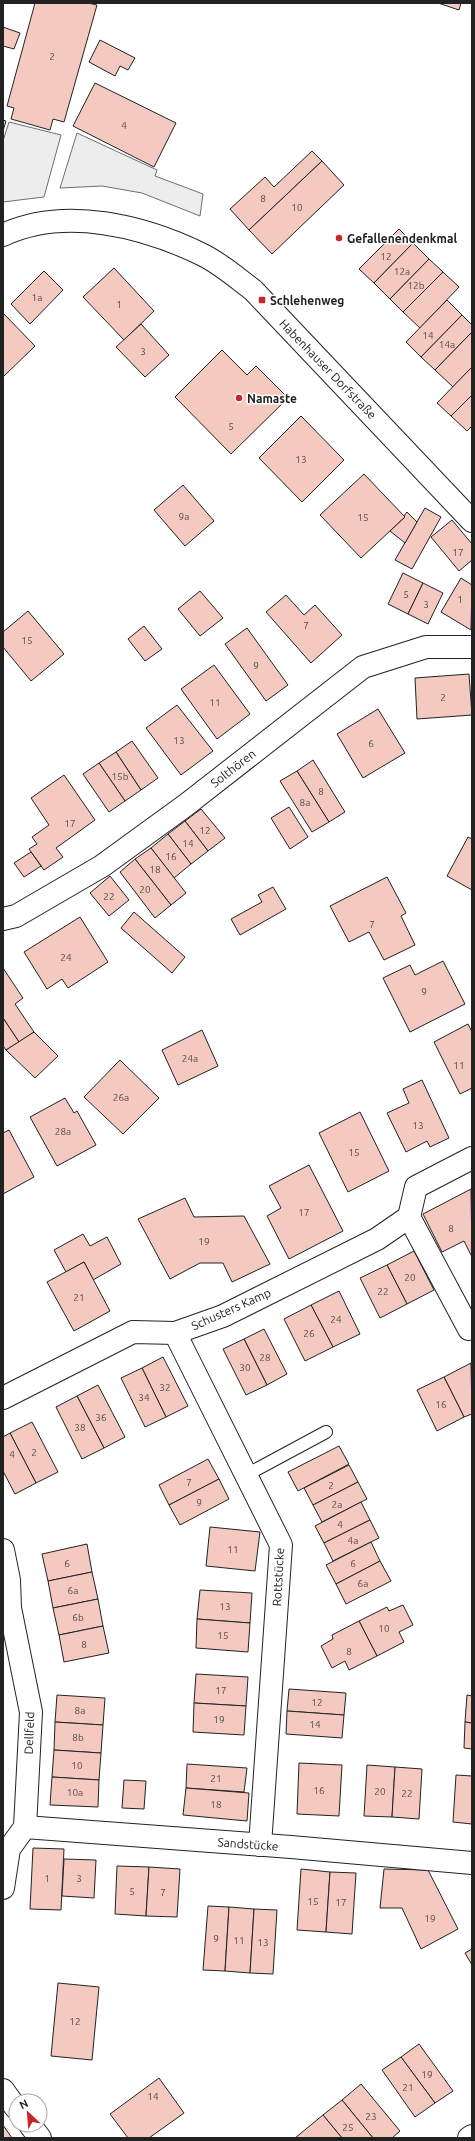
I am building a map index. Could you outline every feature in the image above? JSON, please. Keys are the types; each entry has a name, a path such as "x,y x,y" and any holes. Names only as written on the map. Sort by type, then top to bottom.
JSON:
{"street":[{"name":"Habenhauser Dorfstraße","path":"3,236 11,232 56,222 85,222 118,226 153,235 179,244 215,262 252,290 472,521"},
{"name":"Solthören","path":"3,919 16,916 102,866 186,804 363,667 426,647 472,647"},
{"path":"468,1318 409,1217 416,1187 472,1158"},
{"name":"Schusters Kamp","path":"3,1398 133,1332 175,1333 222,1316 377,1239 409,1217"},
{"name":"Rottstücke","path":"175,1333 281,1545 260,1845"},
{"name":"Dellfeld","path":"3,1550 9,1580 10,1608 32,1712 25,1827"},
{"path":"3,1888 9,1849 25,1827"},
{"name":"Sandstücke","path":"25,1827 443,1859 472,1864"}],"lane":[{"path":"246,1475 326,1432"}],"shaded area":[{"path":"9,122 61,135 44,197 3,202 3,141"},
{"path":"77,133 157,170 155,176 203,194 200,216 142,193 102,186 60,188"}],"building":[{"path":"35,3 88,3 97,5 64,122 53,119 50,130 11,119 14,108 7,106"},
{"path":"438,3 461,3 459,10"},
{"path":"3,27 20,33 14,49 3,46"},
{"path":"100,40 135,58 128,70 120,66 115,76 89,62"},
{"path":"95,83 176,123 154,167 73,126"},
{"path":"3,120 6,121 3,131"},
{"path":"312,151 322,161 249,230 230,209 265,177 274,187"},
{"path":"322,161 344,185 272,254 249,230"},
{"path":"399,229 413,243 374,283 359,269"},
{"path":"413,243 429,259 390,299 374,283"},
{"path":"429,259 443,272 403,312 390,299"},
{"path":"114,268 154,311 124,340 83,297"},
{"path":"44,271 63,290 30,324 11,304"},
{"path":"443,272 459,287 420,328 403,312"},
{"path":"447,300 462,315 421,357 406,342"},
{"path":"3,313 35,346 3,377"},
{"path":"462,315 472,325 472,332 435,370 421,357"},
{"path":"141,324 169,355 145,377 116,347"},
{"path":"472,332 472,367 453,387 435,370"},
{"path":"222,350 247,375 256,366 288,398 231,454 175,397"},
{"path":"472,367 472,395 451,416 437,403"},
{"path":"472,395 472,426 467,431 451,416"},
{"path":"301,416 344,460 302,502 259,458"},
{"path":"364,474 405,517 361,558 320,515"},
{"path":"183,485 214,521 185,546 154,510"},
{"path":"425,508 441,517 412,569 395,560"},
{"path":"407,512 417,522 405,543 390,531 405,517 404,516"},
{"path":"452,520 472,544 472,560 459,571 431,537"},
{"path":"403,573 423,583 408,614 388,604"},
{"path":"461,578 472,585 471,630 441,612"},
{"path":"423,583 443,593 428,624 408,614"},
{"path":"200,591 223,618 200,636 178,609"},
{"path":"286,595 304,615 315,605 342,635 311,663 266,612"},
{"path":"28,611 64,654 31,681 3,647 3,632"},
{"path":"144,626 162,649 145,661 128,639"},
{"path":"247,628 288,685 266,701 225,644"},
{"path":"214,665 250,714 217,739 181,689"},
{"path":"469,674 472,715 417,719 415,678"},
{"path":"177,705 213,751 181,775 146,728"},
{"path":"378,709 405,753 363,778 337,734"},
{"path":"132,741 158,778 141,790 116,752"},
{"path":"116,752 141,790 125,801 99,763"},
{"path":"313,760 345,812 329,822 297,771"},
{"path":"99,763 125,801 109,812 83,774"},
{"path":"297,771 329,822 312,832 280,781"},
{"path":"64,775 95,820 56,848 63,857 44,870 29,849 37,844 32,837 49,825 31,798"},
{"path":"289,807 308,837 290,849 271,818"},
{"path":"201,809 225,838 208,851 185,821"},
{"path":"185,821 208,851 191,864 168,834"},
{"path":"168,834 191,864 174,878 151,848"},
{"path":"468,837 472,839 472,890 447,876"},
{"path":"151,848 186,893 171,905 135,859"},
{"path":"31,852 41,866 24,877 14,863"},
{"path":"135,859 171,905 155,918 120,872"},
{"path":"110,876 129,900 109,916 90,893"},
{"path":"387,877 406,913 401,916 415,945 384,960 369,932 349,942 330,906"},
{"path":"273,887 286,909 240,935 231,919 262,902 258,895"},
{"path":"134,912 185,957 172,973 121,928"},
{"path":"80,917 108,962 68,988 62,979 47,989 24,952"},
{"path":"443,961 465,1004 410,1032 383,978 410,965 415,975"},
{"path":"3,968 23,998 15,1004 34,1032 19,1042 3,1018"},
{"path":"3,1018 19,1042 6,1050 3,1046"},
{"path":"468,1024 472,1032 472,1088 460,1094 434,1042"},
{"path":"202,1030 218,1066 178,1085 162,1050"},
{"path":"34,1032 58,1056 35,1078 6,1050"},
{"path":"120,1060 159,1098 123,1134 84,1097"},
{"path":"422,1080 449,1138 430,1147 427,1141 406,1152 387,1113 409,1103 403,1089"},
{"path":"65,1098 74,1113 77,1111 96,1145 57,1166 30,1117"},
{"path":"360,1112 389,1171 348,1192 319,1133"},
{"path":"9,1130 34,1177 3,1194 3,1133"},
{"path":"309,1165 343,1231 289,1259 267,1216 281,1208 269,1186"},
{"path":"471,1189 472,1257 464,1241 442,1252 423,1214"},
{"path":"185,1198 194,1217 244,1216 270,1264 232,1282 223,1263 200,1263 170,1279 138,1219"},
{"path":"83,1234 90,1246 107,1237 121,1264 93,1280 84,1262 66,1272 54,1250"},
{"path":"414,1251 434,1290 407,1304 387,1265"},
{"path":"84,1262 110,1311 74,1331 47,1282"},
{"path":"387,1265 407,1304 380,1318 360,1278"},
{"path":"339,1291 360,1334 333,1347 311,1305"},
{"path":"311,1305 333,1347 305,1361 284,1319"},
{"path":"264,1329 287,1374 267,1385 244,1339"},
{"path":"244,1339 267,1385 246,1395 223,1349"},
{"path":"163,1357 188,1406 166,1417 142,1368"},
{"path":"471,1363 472,1414 464,1417 444,1377"},
{"path":"142,1368 166,1417 145,1427 121,1378"},
{"path":"444,1377 464,1417 437,1431 417,1390"},
{"path":"98,1385 125,1437 104,1448 77,1396"},
{"path":"77,1396 104,1448 82,1459 56,1407"},
{"path":"32,1422 58,1472 36,1483 10,1433"},
{"path":"10,1433 36,1483 15,1494 3,1471 3,1437"},
{"path":"339,1446 349,1464 298,1491 288,1472"},
{"path":"208,1459 219,1479 169,1505 159,1485"},
{"path":"349,1465 358,1482 313,1505 304,1488"},
{"path":"219,1479 229,1499 180,1525 169,1505"},
{"path":"358,1482 367,1499 322,1522 313,1505"},
{"path":"361,1502 370,1520 324,1543 315,1526"},
{"path":"370,1520 379,1538 333,1561 324,1543"},
{"path":"210,1527 260,1532 255,1571 206,1566"},
{"path":"371,1542 380,1561 336,1584 326,1565"},
{"path":"87,1544 92,1572 48,1581 42,1554"},
{"path":"380,1561 391,1581 346,1604 336,1584"},
{"path":"92,1572 98,1599 53,1608 48,1581"},
{"path":"200,1590 252,1593 250,1623 197,1619"},
{"path":"98,1599 103,1626 59,1635 53,1608"},
{"path":"403,1605 413,1625 399,1632 404,1642 377,1656 359,1621 387,1607 389,1611"},
{"path":"197,1619 250,1623 248,1652 196,1648"},
{"path":"359,1621 377,1656 349,1670 345,1661 332,1668 321,1646 333,1639 332,1635"},
{"path":"103,1626 109,1653 64,1662 59,1635"},
{"path":"196,1674 248,1677 246,1706 194,1703"},
{"path":"289,1689 346,1693 344,1715 287,1711"},
{"path":"57,1695 105,1698 103,1725 55,1722"},
{"path":"467,1695 472,1696 472,1723 465,1722"},
{"path":"194,1703 246,1706 244,1735 193,1732"},
{"path":"287,1711 344,1715 342,1738 286,1734"},
{"path":"55,1722 103,1725 101,1753 54,1750"},
{"path":"465,1722 472,1723 472,1749 464,1748"},
{"path":"54,1750 101,1753 99,1780 52,1777"},
{"path":"299,1763 342,1765 339,1816 297,1814"},
{"path":"187,1764 247,1768 244,1792 186,1788"},
{"path":"367,1765 395,1767 392,1817 364,1816"},
{"path":"395,1767 422,1769 419,1819 392,1817"},
{"path":"456,1775 472,1776 472,1824 453,1822"},
{"path":"52,1777 99,1780 98,1807 50,1805"},
{"path":"124,1780 146,1781 144,1809 122,1808"},
{"path":"186,1788 249,1793 247,1821 183,1815"},
{"path":"33,1848 64,1849 61,1910 30,1909"},
{"path":"64,1859 96,1860 94,1898 62,1896"},
{"path":"117,1866 149,1867 146,1916 115,1914"},
{"path":"149,1867 180,1869 177,1917 146,1916"},
{"path":"301,1869 330,1872 326,1932 297,1930"},
{"path":"384,1869 428,1870 458,1929 421,1949 402,1908 380,1908"},
{"path":"330,1872 356,1873 352,1934 326,1932"},
{"path":"208,1906 229,1907 225,1971 203,1970"},
{"path":"229,1907 254,1909 250,1973 225,1971"},
{"path":"254,1909 277,1910 273,1974 250,1973"},
{"path":"472,1949 472,1965 465,1953"},
{"path":"58,1983 99,1987 92,2060 51,2056"},
{"path":"419,2044 453,2091 435,2103 401,2057"},
{"path":"401,2057 435,2103 415,2117 382,2070"},
{"path":"159,2078 184,2113 149,2138 128,2138 110,2114"},
{"path":"361,2084 400,2131 392,2138 373,2138 342,2100"},
{"path":"342,2100 373,2138 342,2138 323,2115"},
{"path":"323,2115 342,2138 295,2138"},
{"path":"3,2125 12,2138 3,2138"}],"place":[{"name":"Gefallenendenkmal","path":"339,238"},
{"name":"Schlehenweg","path":"262,300"},
{"name":"Namaste","path":"239,398"}]}
